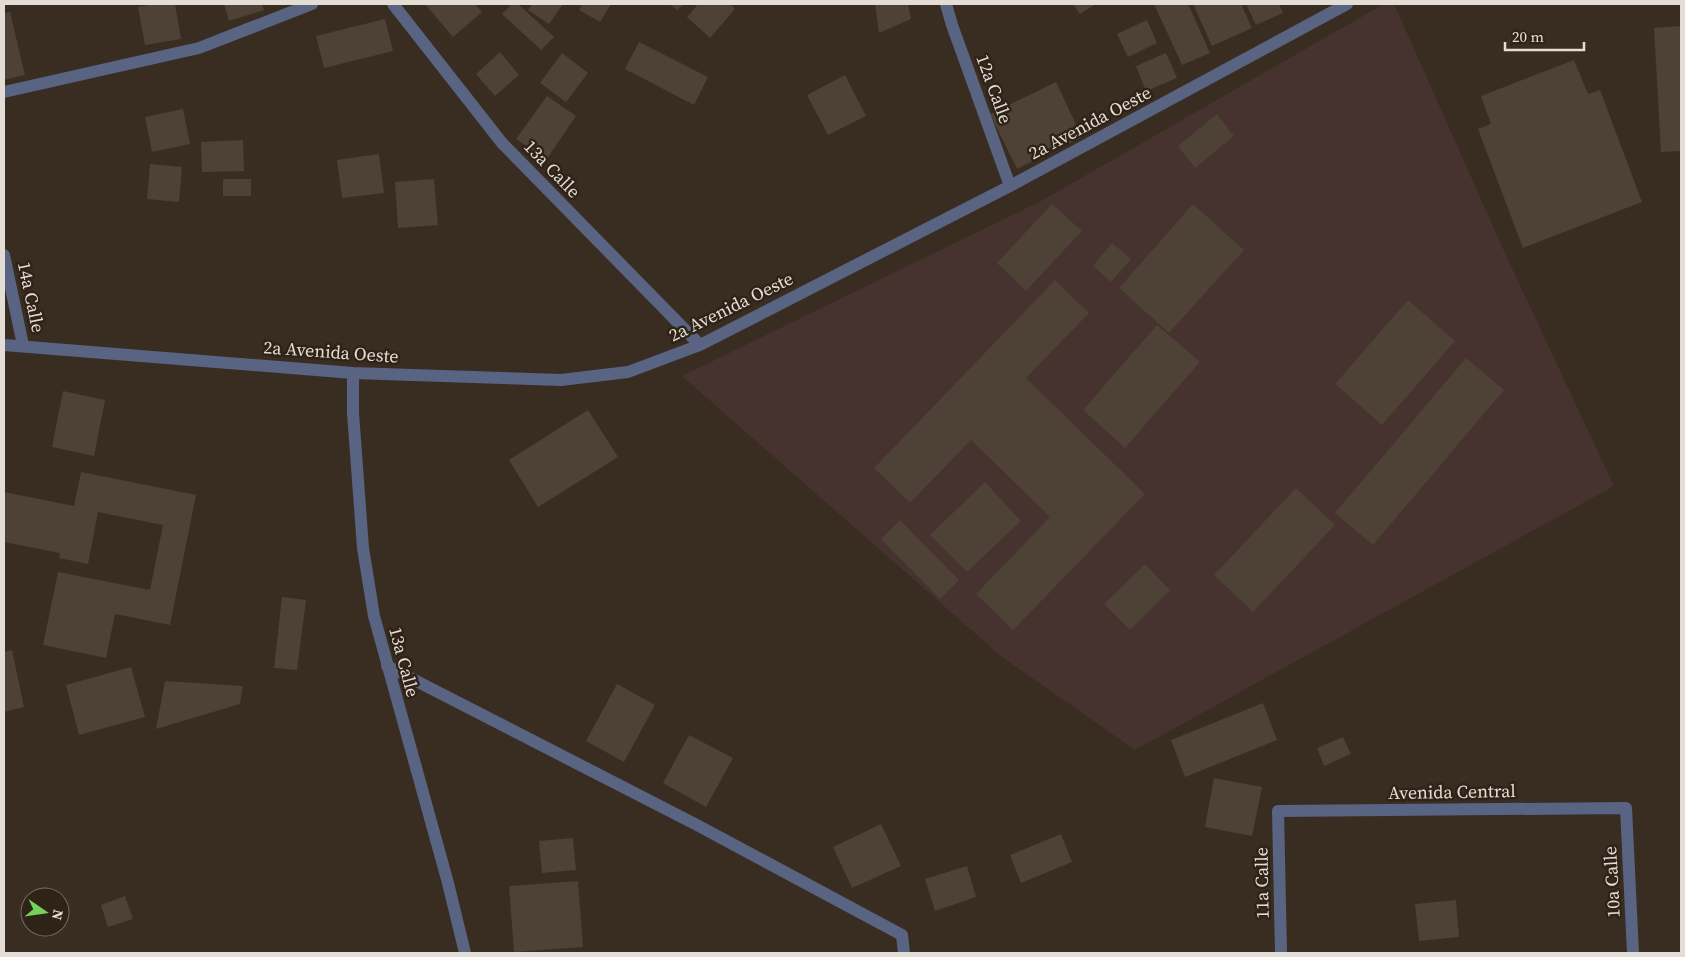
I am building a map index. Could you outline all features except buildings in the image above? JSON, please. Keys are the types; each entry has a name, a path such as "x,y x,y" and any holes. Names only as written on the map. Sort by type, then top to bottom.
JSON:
{"street":[{"path":"4,92 199,48 312,4"},
{"name":"13a Calle","path":"393,4 502,143 700,345"},
{"name":"12a Calle","path":"946,4 1010,186"},
{"name":"2a Avenida Oeste","path":"4,345 353,373 561,380 628,372 700,345 1010,186 1347,4"},
{"name":"14a Calle","path":"4,255 23,346"},
{"name":"13a Calle","path":"353,373 353,413 363,548 374,616 448,882 465,953"},
{"path":"387,666 697,825 902,935 904,953"},
{"name":"Avenida Central","path":"1278,811 1626,808"},
{"name":"10a Calle","path":"1626,808 1633,953"},
{"name":"11a Calle","path":"1278,811 1281,953"}],"shaded area":[{"path":"1384,4 1394,4 1504,251 1614,486 1135,750 1002,657 682,376 1041,201"}]}
